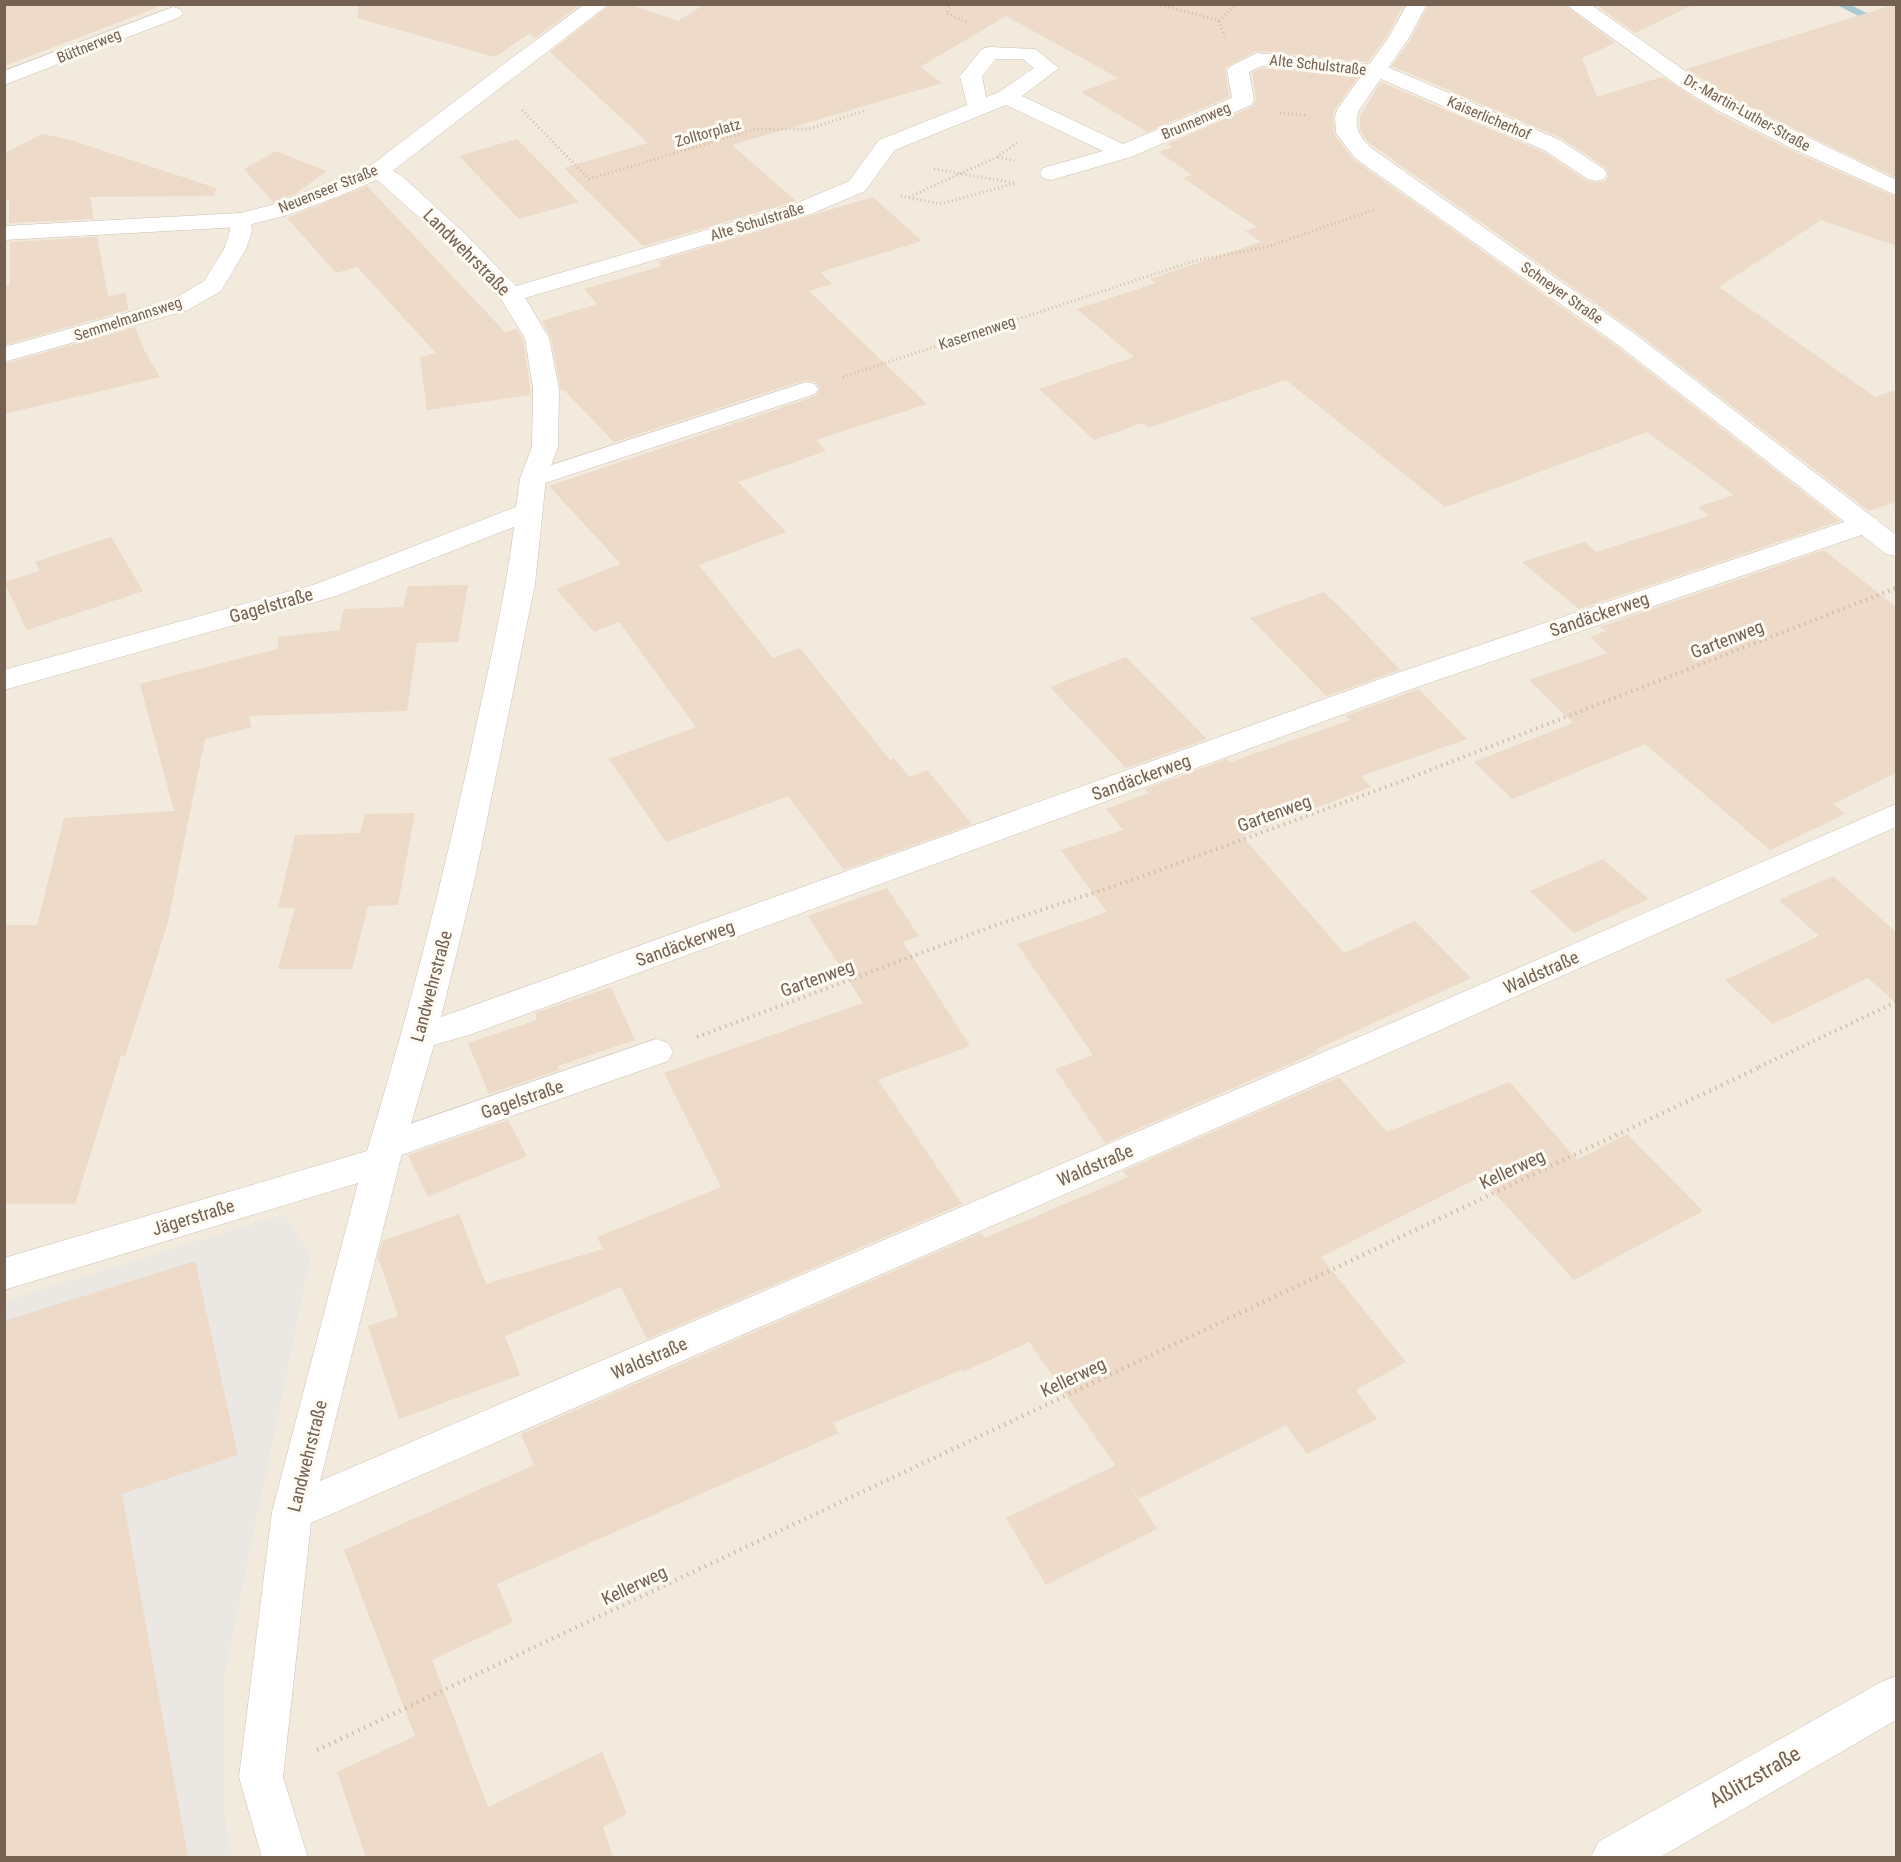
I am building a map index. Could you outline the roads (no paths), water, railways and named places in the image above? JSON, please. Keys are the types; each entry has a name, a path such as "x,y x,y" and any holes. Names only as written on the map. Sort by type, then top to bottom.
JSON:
{"street":[{"name":"Neuenseer Straße","path":"4,233 240,220 280,210 378,171 599,4"},
{"path":"1378,70 1399,38 1417,4"},
{"name":"Dr.-Martin-Luther-Straße","path":"1575,4 1618,31 1673,73 1721,103 1772,130 1896,188"},
{"name":"Büttnerweg","path":"4,79 173,13"},
{"path":"989,53 1028,53 1048,68 1007,97 978,108 971,75 989,53"},
{"name":"Alte Schulstraße","path":"1238,103 1243,100 1238,70 1257,59 1378,70"},
{"name":"Schneyer Straße","path":"1378,70 1348,110 1345,118 1344,130 1357,147 1626,339 1896,548"},
{"name":"Kaiserlicherhof","path":"1378,70 1552,145 1596,174"},
{"path":"1007,97 1123,152"},
{"name":"Brunnenweg","path":"1051,173 1123,152 1238,103"},
{"name":"Alte Schulstraße","path":"511,295 803,209 857,186 887,145 978,108"},
{"name":"Landwehrstraße","path":"285,1857 261,1777 292,1512 384,1153 419,1036 459,878 521,584 533,479 545,447 546,389 537,338 511,295 455,237 395,182 378,171"},
{"name":"Gagelstraße","path":"4,680 326,590 531,511"},
{"name":"Sandäckerweg","path":"419,1036 457,1026 1407,680 1866,524"},
{"name":"Waldstraße","path":"292,1512 1395,1036 1896,816"},
{"name":"Jägerstraße","path":"4,1274 384,1153"},
{"name":"Aßlitzstraße","path":"1614,1857 1896,1697"}],"lane":[{"name":"Semmelmannsweg","path":"4,355 180,305 213,286 235,249 241,231 240,220"},
{"path":"533,479 806,389"},
{"name":"Gagelstraße","path":"384,1153 656,1052"}],"waterway":[{"path":"1840,4 1896,32"}]}
